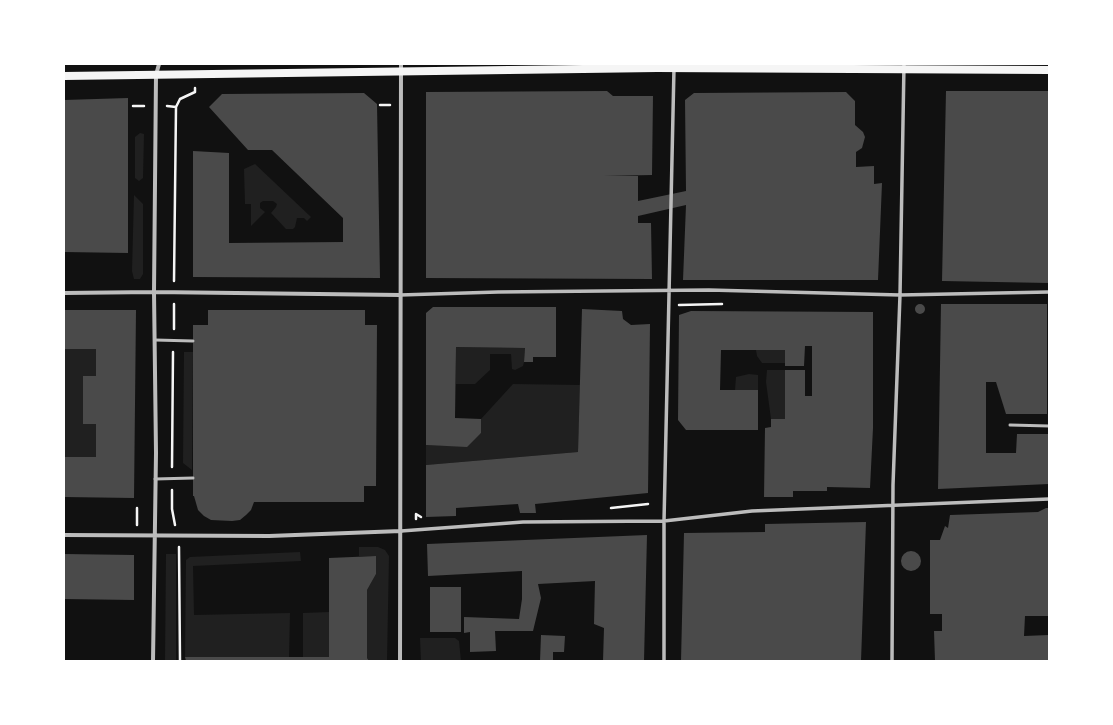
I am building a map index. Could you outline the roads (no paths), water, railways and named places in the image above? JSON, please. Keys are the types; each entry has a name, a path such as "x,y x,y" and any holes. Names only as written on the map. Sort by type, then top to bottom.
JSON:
{"main road":[{"path":"64,76 195,76 400,68 904,67 1049,70"}],"street":[{"path":"153,661 155,534 154,292 156,75 159,64"},
{"path":"892,661 893,506 900,295 904,67"},
{"path":"400,68 400,661"},
{"path":"664,661 664,521 674,68"},
{"path":"64,293 174,292 400,296 498,292 710,290 900,295 1049,292"},
{"path":"64,535 176,534 269,536 401,531 524,522 664,521 752,511 1049,499"}],"lane":[{"path":"155,340 193,341"},
{"path":"1010,425 1049,426"},
{"path":"155,479 192,478"}]}
